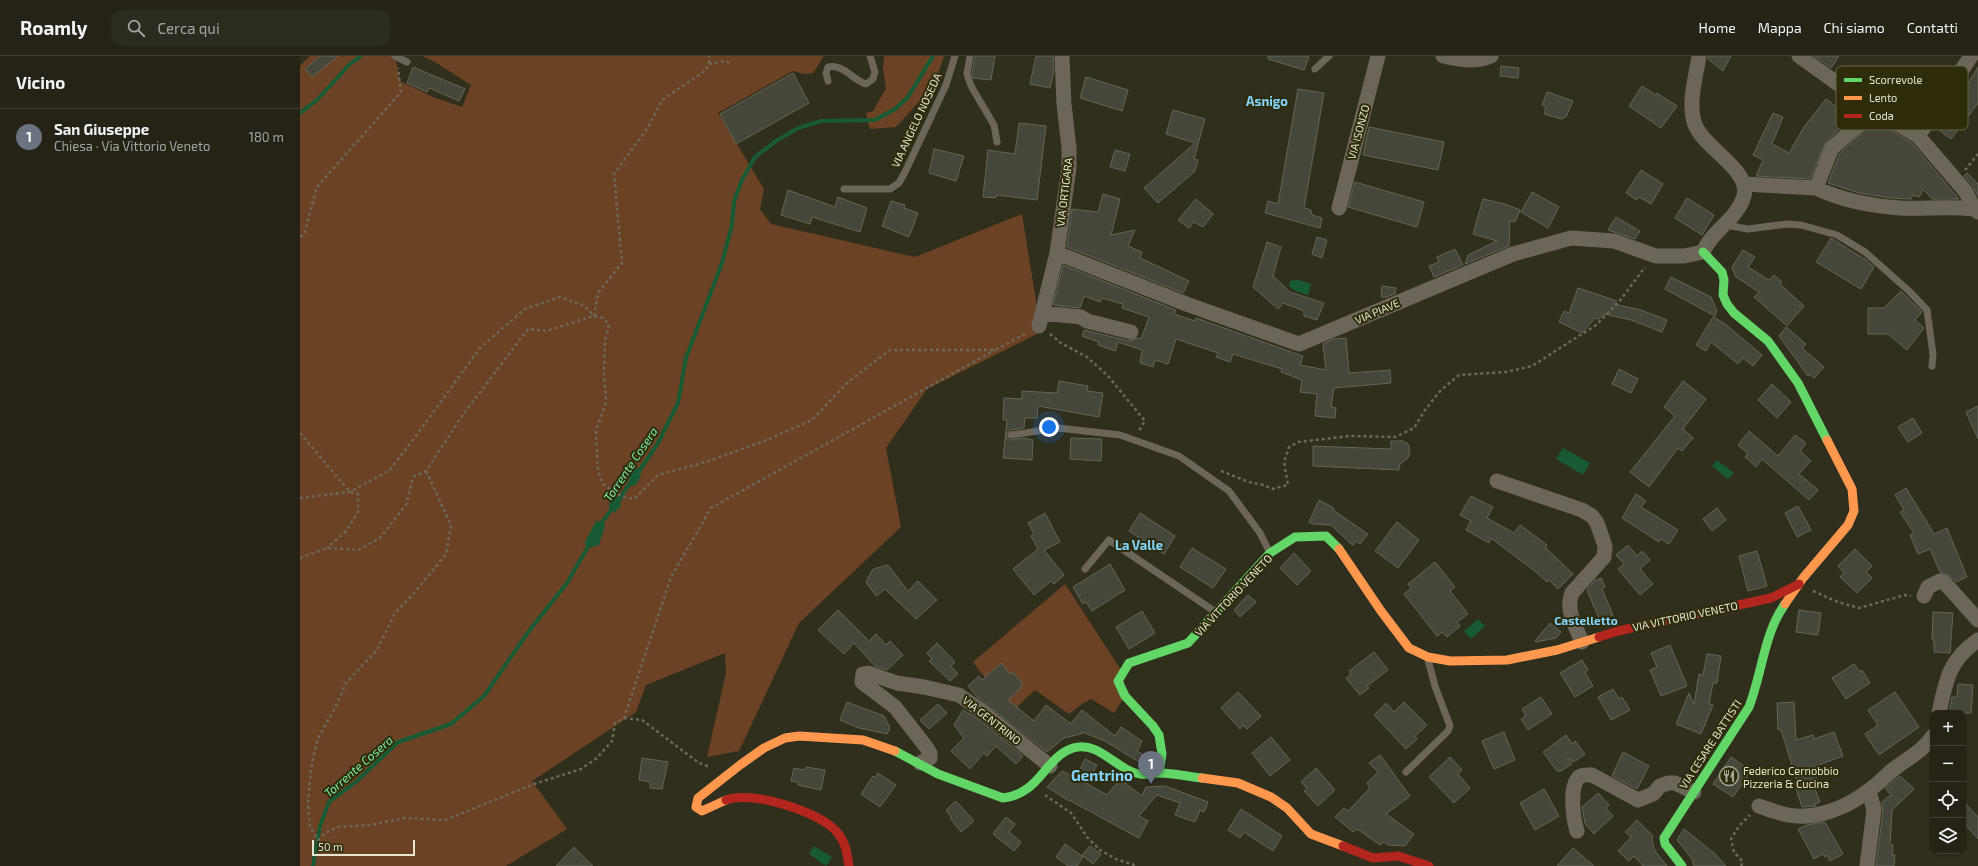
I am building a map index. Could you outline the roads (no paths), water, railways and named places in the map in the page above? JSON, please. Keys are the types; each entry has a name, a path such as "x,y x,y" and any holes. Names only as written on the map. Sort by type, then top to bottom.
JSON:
{"street":[{"name":"VIA ORTIGARA","path":"1062,56 1064,104 1069,157 1057,253 1040,320 1082,317 1087,321 1131,332"},
{"name":"VIA ISONZO","path":"1339,208 1378,56"},
{"path":"1443,56 1464,60 1482,60 1491,56"},
{"path":"1699,56 1692,102 1695,124 1707,142 1737,172 1744,184 1744,195 1734,216 1720,227 1707,243 1703,252"},
{"path":"1799,56 1836,82"},
{"path":"1964,66 1971,56"},
{"path":"1816,188 1832,148 1852,130"},
{"path":"1908,130 1918,136 1966,192 1976,210"},
{"path":"1918,136 1922,130"},
{"path":"1744,184 1816,188 1827,193 1874,205 1901,208 1947,207 1976,210"},
{"name":"VIA PIAVE","path":"1057,253 1189,305 1298,344 1512,254 1570,238 1614,241 1654,255 1684,256 1703,252"},
{"name":"VIA VITTORIO VENETO","path":"1159,773 1162,754 1159,735 1153,726 1125,696 1118,681 1129,663 1188,643 1270,553 1295,537 1326,536 1343,553 1381,611 1409,648 1428,657 1450,661 1507,660 1557,650 1618,631 1771,598 1799,584 1848,525 1854,512 1852,489 1798,383 1782,359 1768,342 1734,313 1727,304 1723,295 1724,280 1722,272 1703,252"},
{"path":"1497,481 1582,510 1592,516 1597,523 1605,546 1604,557 1572,593 1569,600 1571,614 1582,642"},
{"path":"1924,596 1928,587 1940,581 1944,582 1978,620"},
{"name":"VIA CESARE BATTISTI","path":"1682,866 1665,844 1664,838 1749,707 1757,687 1777,616 1799,584"},
{"path":"1940,710 1945,685 1956,660 1963,651 1978,640"},
{"name":"VIA GENTRINO","path":"920,764 930,758 930,753 927,748 896,706 862,682 863,674 868,673 897,683 924,687 959,695 983,712 1050,766"},
{"path":"849,866 846,848 831,825 807,811 748,797 734,797 708,810 702,811 696,807 698,798 764,748 785,738 803,737 871,742 937,773 970,784 1004,798 1016,796 1030,788 1050,766 1072,748 1080,746 1089,748 1128,770 1139,773 1154,775 1159,773 1238,783 1271,797 1287,808 1311,834 1373,858 1398,856 1430,866"},
{"path":"1759,806 1788,815 1808,816 1831,812 1869,791 1895,768 1912,757 1930,741"},
{"path":"1577,831 1573,816 1575,785 1580,776 1592,775 1638,800 1653,794 1660,786 1675,782 1694,792"},
{"path":"1867,866 1874,810 1869,791"}],"lane":[{"path":"395,56 407,62"},
{"path":"828,81 826,73 828,67 834,66 842,69 857,81 866,84 873,79 874,72 870,56"},
{"name":"VIA ANGELO NOSEDA","path":"844,189 890,189 899,183 946,85 955,56"},
{"path":"970,56 967,74 971,86 994,124 997,142"},
{"path":"1315,69 1329,56"},
{"path":"1720,227 1728,225 1748,229 1787,224 1801,226 1836,235 1865,252 1909,291 1927,310 1933,354 1932,366"},
{"path":"1011,435 1058,428 1120,435 1179,456 1229,491 1260,533 1270,553"},
{"path":"1086,569 1109,540 1216,612"},
{"path":"1406,772 1448,732 1450,726 1435,686 1428,657"}],"waterway":[{"path":"300,113 317,100 350,64 361,56"},
{"name":"Torrente Cosera","path":"639,471 657,445 678,403 686,358 722,263 732,225 734,201 742,180 755,157 776,141 798,128 821,121 875,120 895,109 908,97 933,56"},
{"name":"Torrente Cosera","path":"619,499 630,483"},
{"name":"Torrente Cosera","path":"600,525 614,506"},
{"name":"Torrente Cosera","path":"313,866 320,826 329,802 357,781 398,742 451,724 484,696 529,631 567,583 589,545"}],"place":[{"name":"Federico Cernobbio Pizzeria & Cucina","path":"1729,776"},
{"name":"San Giuseppe","path":"1151,784"}],"district":[{"name":"Asnigo","path":"1267,101"},
{"name":"La Valle","path":"1139,545"},
{"name":"Castelletto","path":"1586,620"},
{"name":"Gentrino","path":"1102,775"}]}
